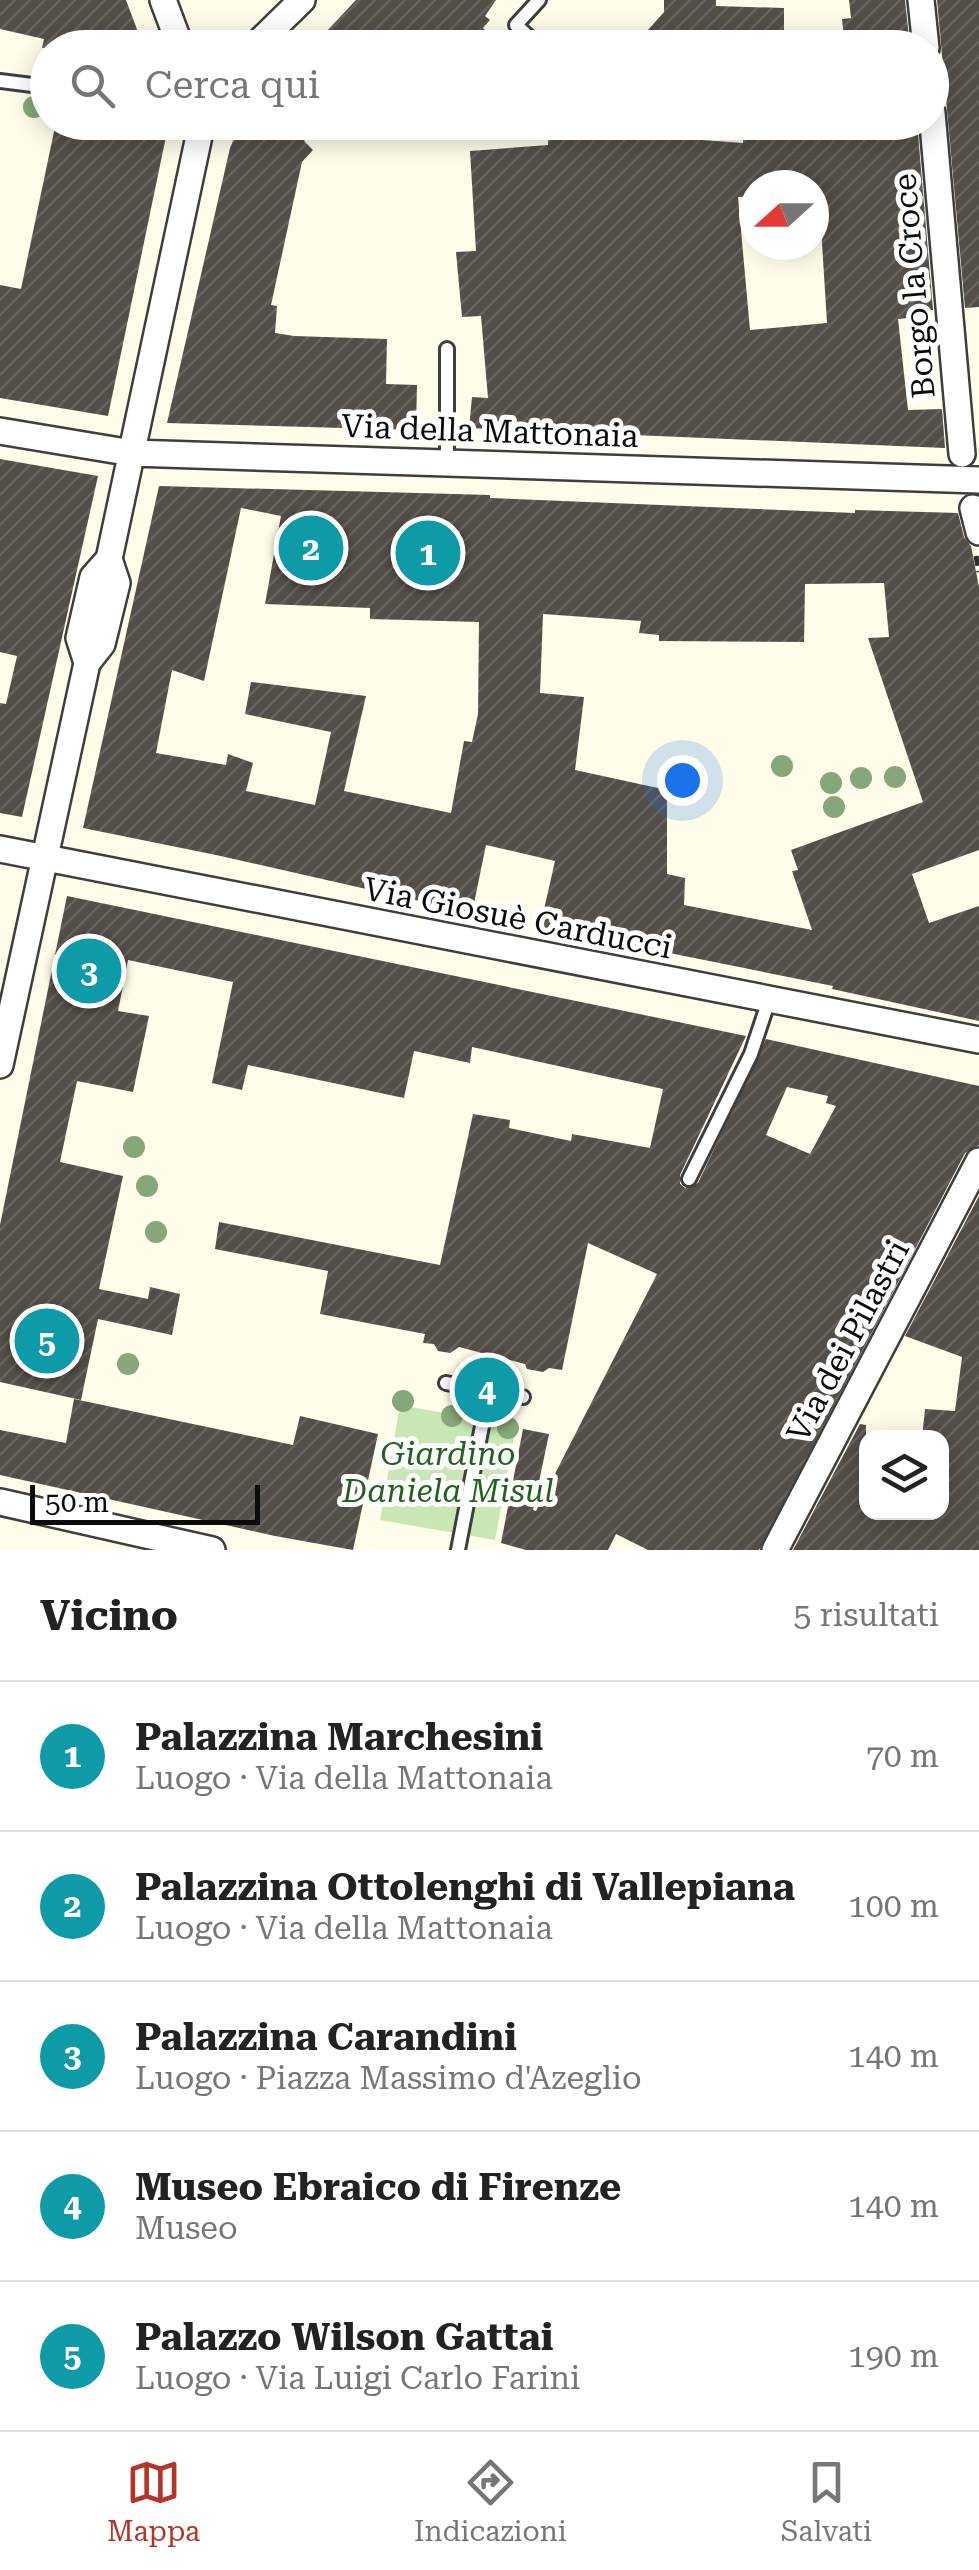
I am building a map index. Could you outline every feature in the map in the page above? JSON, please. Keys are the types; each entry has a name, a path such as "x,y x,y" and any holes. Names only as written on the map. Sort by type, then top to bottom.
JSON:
{"street":[{"path":"163,0 174,30"},
{"path":"271,30 302,0"},
{"path":"921,0 924,30"},
{"path":"0,1065 87,663 102,644 116,583 110,559 198,140"},
{"name":"Borgo la Croce","path":"934,140 962,454"},
{"name":"Via della Mattonaia","path":"0,431 132,453 979,480"},
{"name":"Via Giosuè Carducci","path":"0,849 979,1040"},
{"name":"Via dei Pilastri","path":"775,1550 979,1162"},
{"path":"0,1502 212,1550"}],"lane":[{"path":"521,30 516,25 539,0"},
{"path":"0,81 30,85"},
{"path":"447,350 447,461"},
{"path":"689,1179 751,1054 769,1000"},
{"path":"446,1383 523,1397"},
{"path":"458,1550 489,1390"}],"green space":[{"name":"Giardino Daniela Misul","path":"400,1405 516,1426 495,1540 380,1520"}],"building":[{"path":"0,0 126,0 137,30 30,30 30,36 0,29"},
{"path":"356,0 496,0 485,16 490,20 485,30 328,30"},
{"path":"664,0 716,0 716,6 784,8 784,30 648,30 664,12"},
{"path":"849,0 905,0 908,30 843,30 842,19 851,18"},
{"path":"937,0 979,0 979,307 965,308 949,132 949,30 940,30"},
{"path":"52,140 165,140 108,416 0,398 0,285 21,289"},
{"path":"233,140 305,140 313,150 302,162 271,305 277,306 275,333 387,339 386,384 417,385 416,430 167,423"},
{"path":"548,140 743,143 919,140 933,310 908,312 908,318 898,319 908,410 942,409 945,448 469,428 472,397 488,398 481,316 462,317 456,252 476,251 470,151 548,145"},
{"path":"0,459 98,476 22,817 0,813 0,703 6,704 17,656 0,652"},
{"path":"159,486 490,495 855,513 958,513 964,537 971,546 979,587 979,850 912,874 929,923 979,906 979,1021 832,989 833,986 540,927 555,861 486,845 472,913 83,828","holes":["241,508 281,516 265,604 370,608 370,619 479,622 478,714 472,742 464,741 451,813 344,791 366,696 251,682 245,714 331,732 315,805 246,791 253,763 228,754 226,765 156,753 172,670 204,681","884,583 889,637 868,638 923,802 791,850 798,870 792,871 812,930 684,905 685,878 667,874 667,790 575,770 584,697 540,693 543,614 641,621 639,633 659,635 659,641 804,642 805,584"]},
{"path":"67,896 746,1036 680,1175 680,1184 685,1188 698,1183 766,1039 979,1086 979,1145 965,1153 759,1550 648,1550 616,1534 608,1550 526,1550 501,1543 523,1429 549,1434 533,1510 536,1511 657,1274 588,1243 562,1370 549,1368 543,1372 459,1347 450,1353 438,1351 434,1344 423,1343 425,1334 320,1314 328,1271 215,1249 219,1222 440,1265 473,1114 510,1120 509,1128 571,1141 572,1134 650,1148 663,1089 472,1047 470,1063 414,1051 404,1098 248,1065 242,1090 212,1083 233,982 128,960 118,1011 149,1016 133,1092 77,1081 60,1162 123,1176 99,1289 148,1299 150,1287 180,1294 172,1335 98,1319 81,1400 0,1382 0,1225","holes":["787,1087 828,1096 826,1103 836,1106 810,1154 766,1135"]},
{"path":"979,1196 979,1550 793,1550 860,1424 866,1425 866,1430 859,1430 859,1520 949,1520 949,1430 923,1430 925,1409 955,1411 962,1357 905,1336"},
{"path":"74,1399 293,1445 300,1416 378,1434 353,1550 0,1475 0,1430 66,1443"}],"place":[{"name":"Palazzina Ottolenghi di Vallepiana","path":"311,548"},
{"name":"Palazzina Marchesini","path":"428,553"},
{"name":"Palazzina Carandini","path":"89,971"},
{"name":"Palazzo Wilson Gattai","path":"47,1341"},
{"name":"Museo Ebraico di Firenze","path":"487,1390"}]}
